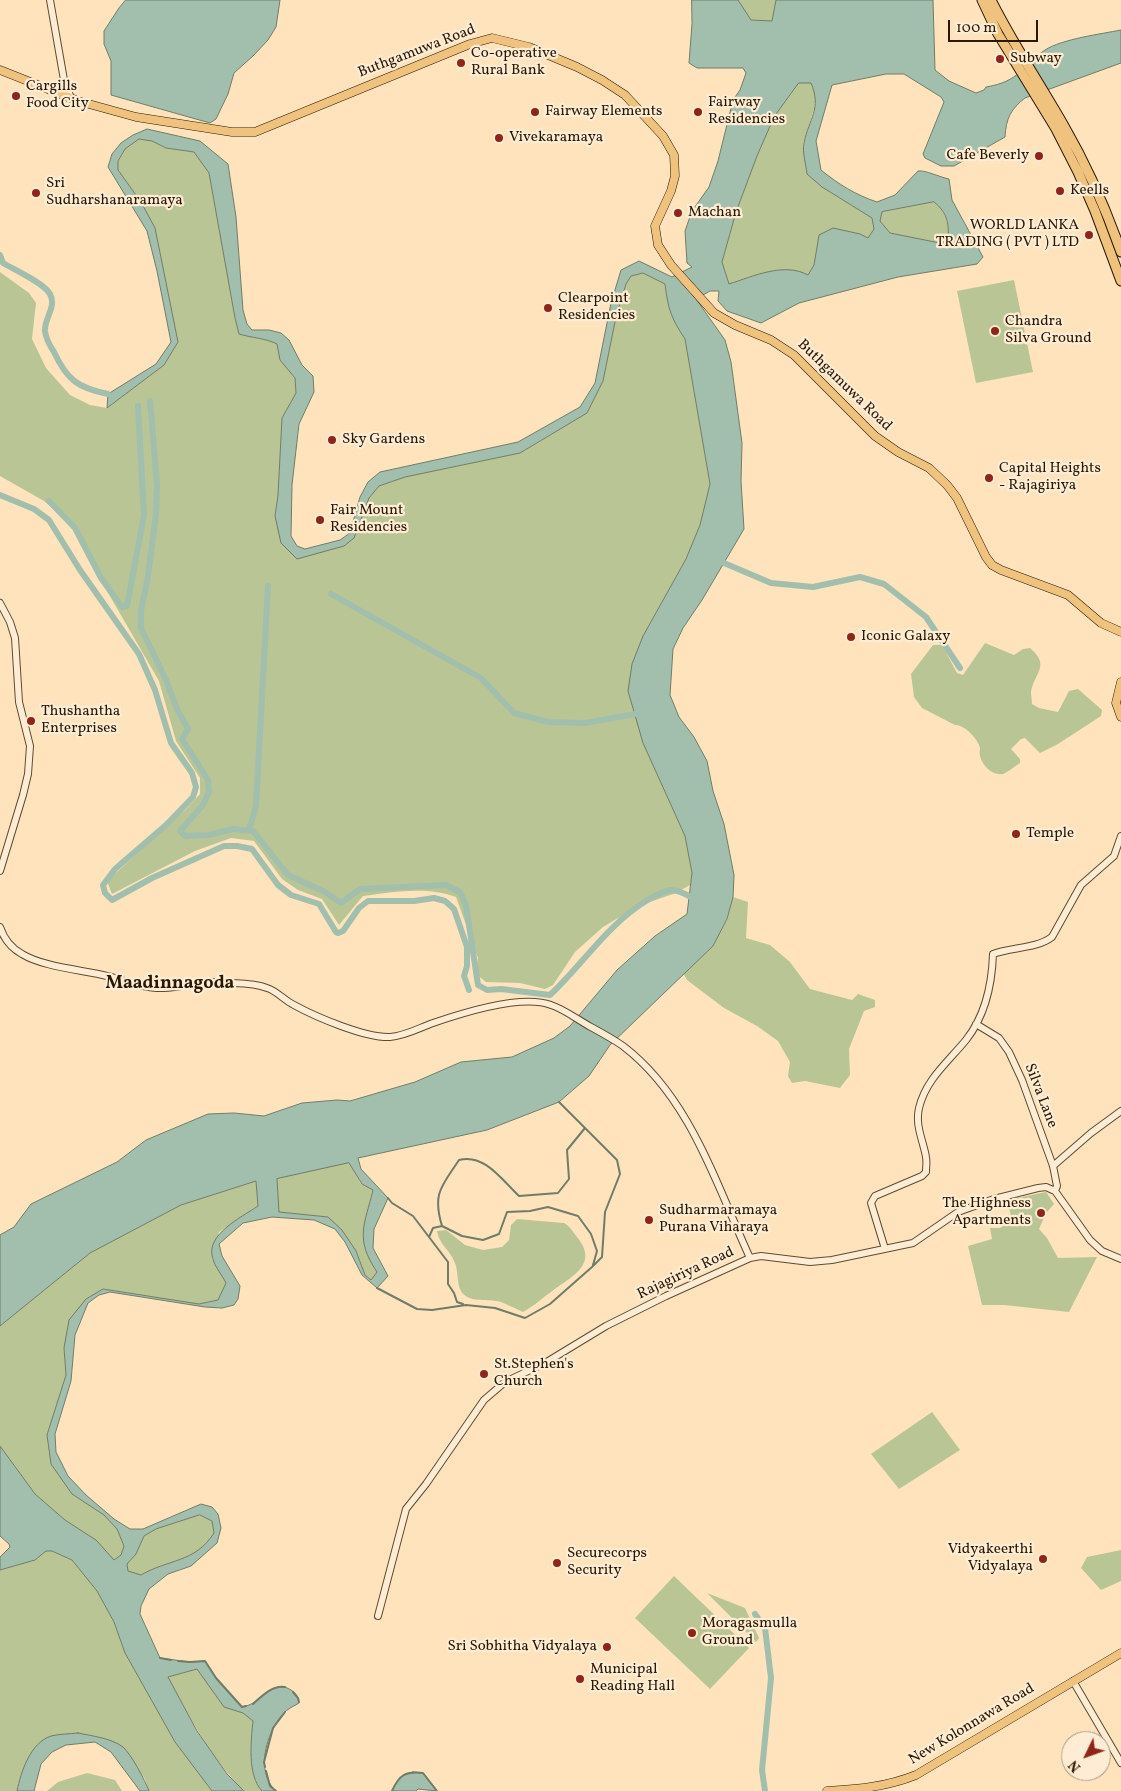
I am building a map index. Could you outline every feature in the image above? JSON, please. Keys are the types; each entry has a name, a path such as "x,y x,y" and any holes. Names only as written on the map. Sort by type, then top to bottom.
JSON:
{"highway":[{"path":"982,0 998,34 1016,56"},
{"path":"991,0 1016,56 1088,170 1121,252"},
{"path":"1041,97 1095,211 1121,281"}],"main road":[{"name":"Buthgamuwa Road","path":"0,70 71,98 136,117 232,132 255,132 470,44 492,38 529,47 578,67 625,95 663,136 674,155 675,176 671,191 654,226 658,245 671,265 714,313 735,325 772,340 794,355 874,436 898,452 929,468 947,485 957,498 986,557 992,564 1001,570 1068,595 1101,623 1121,632"},
{"path":"1121,682 1116,703 1121,717"},
{"name":"New Kolonnawa Road","path":"827,1791 878,1787 898,1783 916,1775 1121,1652"}],"street":[{"path":"50,0 64,80 71,98"},
{"path":"54,91 64,80"},
{"path":"0,603 15,638 19,702 30,746 28,774 23,795 0,871"},
{"path":"885,1249 871,1203 875,1196 922,1176 926,1172 926,1158 917,1128 919,1108 930,1080 966,1039 976,1024 989,992 993,954 1044,943 1052,938 1081,885 1114,856 1121,836"},
{"path":"0,927 4,940 23,955 44,963 110,977 144,987 166,987 204,982 262,986 278,993 286,1001 301,1009 375,1036 390,1037 403,1035 476,1009 531,1001 551,1005 617,1042 643,1064 681,1110 694,1132 750,1258"},
{"name":"Silva Lane","path":"976,1024 998,1038 1010,1052 1053,1166 1057,1186 1055,1192"},
{"path":"1053,1166 1091,1133 1121,1111"},
{"name":"Rajagiriya Road","path":"378,1616 406,1509 426,1484 484,1400 505,1382 545,1363 606,1326 666,1296 750,1258 761,1256 810,1262 832,1260 913,1243 958,1212 994,1199 1038,1188 1046,1188 1055,1192"},
{"path":"1055,1192 1090,1240 1102,1251 1121,1259"},
{"path":"1073,1681 1121,1763"}],"green space":[{"path":"738,0 776,0 772,21 751,20"},
{"path":"799,83 811,83 816,95 814,109 803,144 822,187 872,218 874,229 868,238 860,234 819,235 814,265 808,275 776,270 729,285 722,262 736,212 774,117"},
{"path":"139,139 152,141 166,148 194,152 209,173 239,333 277,344 280,360 295,378 296,393 282,418 275,516 297,559 354,538 369,498 379,486 405,477 520,453 587,413 603,381 616,317 626,284 631,276 643,273 665,284 671,313 685,339 710,484 700,525 686,559 643,636 643,743 685,836 692,873 690,885 676,893 638,906 603,927 575,952 553,985 545,989 520,983 486,982 476,974 478,958 456,897 422,891 363,896 339,925 322,899 298,890 282,879 254,841 231,838 195,851 112,894 107,881 200,794 200,778 176,741 159,681 70,523 44,501 0,476 0,272 29,293 36,303 32,339 46,368 70,395 90,405 107,408 164,365 178,342 155,229 141,202 118,170 118,161 125,149"},
{"path":"934,202 942,210 947,220 948,241 940,243 890,233 880,221 882,212"},
{"name":"Chandra Silva Ground","path":"1014,280 1033,372 976,383 957,291"},
{"path":"985,643 1014,655 1023,649 1030,648 1036,654 1040,670 1031,692 1032,704 1039,708 1058,712 1069,691 1078,689 1102,710 1101,716 1058,744 1040,753 1025,738 1021,739 1011,749 1020,759 1020,763 1003,774 991,772 981,759 977,740 970,733 959,725 955,725 922,708 914,697 911,674 933,645 942,645 957,673 963,675"},
{"path":"733,897 748,902 746,938 770,945 790,962 810,989 852,1000 858,994 875,1000 875,1007 864,1011 849,1049 850,1075 840,1088 805,1081 792,1083 788,1076 790,1062 778,1041 757,1026 724,1008 687,980 683,973 713,946 727,920"},
{"path":"349,1162 361,1184 373,1189 369,1205 372,1263 377,1272 371,1280 365,1275 356,1251 328,1217 278,1212 277,1179"},
{"path":"256,1181 258,1206 219,1232 212,1258 226,1283 218,1300 199,1304 103,1289 86,1299 64,1348 66,1375 47,1435 51,1463 72,1494 104,1515 117,1529 124,1546 121,1555 114,1561 96,1540 65,1520 35,1494 0,1446 0,1326 90,1253 181,1205"},
{"path":"1046,1192 1054,1204 1046,1213 1039,1229 1047,1238 1058,1258 1097,1257 1069,1312 1004,1305 982,1305 968,1246 992,1239 990,1228 1000,1228 1012,1220 1007,1200"},
{"path":"517,1219 564,1223 570,1227 577,1237 585,1255 584,1263 574,1275 523,1312 501,1302 474,1299 464,1295 459,1288 456,1265 437,1231 446,1230 465,1245 483,1250 502,1247 509,1240 511,1225"},
{"path":"932,1412 960,1450 899,1489 871,1454"},
{"path":"200,1515 212,1521 214,1533 198,1550 180,1560 141,1575 128,1572 127,1564 136,1554 144,1536 156,1529"},
{"path":"1121,1550 1121,1581 1101,1590 1081,1568 1087,1557"},
{"path":"46,1551 52,1551 72,1560 97,1591 114,1622 125,1653 175,1742 212,1791 149,1791 145,1779 123,1748 105,1739 39,1743 25,1765 17,1791 0,1791 0,1570 35,1560"},
{"name":"Moragasmulla Ground","path":"674,1576 749,1648 710,1689 635,1618"},
{"path":"707,1593 745,1608 759,1638 756,1642"},
{"path":"197,1669 224,1707 243,1713 253,1721 252,1767 257,1784 262,1791 244,1791 221,1765 202,1737 168,1677"},
{"path":"87,1773 115,1780 122,1791 47,1791 58,1782"}],"shaded area":[{"path":"126,0 280,0 276,27 268,40 234,73 228,94 216,119 210,123 111,95 111,61 104,44 104,31"},
{"path":"692,0 738,0 751,20 772,21 776,0 933,0 935,70 949,81 976,93 984,90 986,87 1013,77 1037,56 1052,46 1082,37 1121,30 1121,63 1025,98 1010,115 1005,137 954,166 941,166 925,158 923,154 944,102 941,97 904,74 886,74 832,85 816,141 821,170 848,189 877,202 895,195 918,171 949,179 952,200 983,257 977,264 898,277 799,303 761,323 727,311 718,301 719,291 710,291 696,299 725,340 731,362 742,443 741,481 744,529 683,628 673,649 670,695 679,717 694,737 707,761 713,791 724,824 734,875 733,897 727,919 713,946 610,1045 589,1076 559,1102 487,1130 358,1158 361,1169 388,1198 374,1229 373,1248 388,1276 377,1288 362,1275 345,1242 335,1229 314,1220 272,1217 243,1223 219,1244 222,1256 240,1286 238,1299 234,1305 222,1308 205,1307 110,1292 99,1295 88,1303 75,1335 71,1381 55,1434 56,1452 68,1476 86,1495 114,1519 130,1529 143,1529 201,1504 212,1507 218,1514 221,1528 217,1543 191,1566 168,1574 149,1589 141,1606 140,1614 160,1658 190,1662 205,1661 216,1678 242,1707 252,1704 271,1690 280,1687 286,1687 293,1691 299,1701 299,1703 283,1714 272,1731 265,1752 265,1763 266,1774 276,1791 262,1791 257,1784 252,1767 253,1721 243,1713 224,1707 197,1669 168,1677 197,1731 227,1774 244,1791 212,1791 175,1742 125,1653 114,1622 97,1591 72,1560 52,1551 46,1551 35,1560 0,1570 0,1557 10,1547 0,1536 0,1446 35,1494 65,1520 96,1540 114,1560 121,1555 124,1546 117,1529 104,1515 72,1494 51,1464 47,1435 66,1375 64,1348 69,1320 86,1299 103,1289 199,1304 218,1300 226,1283 213,1259 212,1250 214,1242 234,1221 258,1206 256,1181 181,1205 90,1253 0,1326 0,1235 14,1227 31,1204 117,1162 146,1140 208,1114 234,1113 264,1116 302,1103 337,1100 350,1101 415,1082 461,1062 512,1057 554,1038 570,1026 617,970 655,936 687,914 692,873 685,836 643,743 628,691 632,664 643,636 686,559 700,525 710,484 685,339 671,313 665,284 643,273 631,276 626,284 616,317 603,381 587,413 520,453 405,477 379,486 369,498 354,538 344,546 297,559 281,543 275,516 282,418 296,393 295,378 280,360 277,344 268,340 239,334 209,173 194,152 166,148 152,141 139,139 125,149 118,161 118,170 141,202 155,228 178,342 164,365 107,408 108,394 156,364 171,342 147,231 108,167 112,154 121,143 147,129 200,141 228,164 236,217 243,310 247,324 252,330 269,330 281,333 289,340 302,365 313,376 314,392 299,424 292,485 291,536 297,546 305,549 340,540 350,533 360,497 368,482 380,472 518,442 580,407 595,383 611,303 621,270 639,261 672,277 692,267 687,263 685,231 692,211 709,187 718,161 733,100 740,90 746,73 743,68 697,68 689,63","holes":["799,83 811,83 815,107 806,134 804,147 807,174 822,187 872,218 874,229 868,238 860,234 833,228 819,235 814,265 808,275 799,271 779,270 759,274 729,284 722,262 736,212 774,117","934,202 939,206 947,219 948,241 940,243 890,233 880,221 882,212","349,1163 362,1184 373,1190 363,1231 366,1250 377,1272 371,1280 365,1275 356,1251 342,1230 328,1217 279,1212 277,1179","200,1515 212,1521 214,1533 207,1543 190,1555 141,1575 128,1571 127,1564 136,1554 144,1536 156,1529"]},
{"path":"78,1733 107,1739 123,1747 138,1768 149,1791 140,1791 111,1752 95,1742 66,1745 52,1752 41,1764 34,1791 17,1791 24,1767 37,1745 51,1736"},
{"path":"413,1772 423,1773 437,1791 418,1789 416,1791 392,1791 400,1778"}],"waterway":[{"path":"0,255 3,263 36,281 50,294 52,303 45,331 47,340 64,370 81,385 108,394"},
{"path":"150,401 157,485 156,514 148,576 141,611 141,628 166,680 177,709 188,729 182,739 208,780 209,792 203,805 180,831 185,836 209,835 233,829 253,831 288,875 325,892 341,903 360,889 446,885 460,892 466,905 478,985 487,990 501,989 550,995 619,921 646,901 671,890 696,900"},
{"path":"49,501 75,528 101,578 122,607 127,606 144,515 138,406"},
{"path":"0,495 34,509 49,520 80,570 139,654 155,690 171,743 192,773 196,787 193,797 166,825 115,869 103,885 105,893 112,900 152,878 224,846 252,849 278,885 291,895 319,904 338,933 343,931 359,908 368,901 414,901 434,898 445,901 454,909 467,947 467,966 464,976 469,990"},
{"path":"717,560 771,583 813,587 860,577 884,584 926,617 960,668"},
{"path":"249,830 256,806 268,586"},
{"path":"331,594 481,678 514,713 548,722 585,723 635,714"},
{"path":"377,1288 417,1309 432,1310 466,1305 495,1308 525,1318 550,1304 602,1257 605,1212 620,1174 617,1160 559,1102"},
{"path":"442,1226 438,1205 440,1190 459,1160 477,1160 484,1164 492,1169 519,1196 558,1193 569,1179 567,1150 585,1128"},
{"path":"388,1198 392,1203 413,1216 448,1262 448,1284 457,1302 463,1304"},
{"path":"429,1237 433,1228 442,1226 462,1236 483,1240 499,1234 507,1212 530,1211 548,1207 578,1216 591,1234 597,1251 593,1265"},
{"path":"755,1614 765,1628 771,1678 762,1770 765,1791"},
{"path":"160,1658 171,1660"},
{"path":"178,1661 205,1661 216,1678 242,1707 246,1706"},
{"path":"253,1704 272,1689 285,1687"},
{"path":"293,1692 299,1702"},
{"path":"265,1767 264,1762 273,1728 285,1712"},
{"path":"266,1771 270,1786 276,1791"},
{"path":"392,1791 397,1781 403,1775 412,1773 423,1773 437,1791"}],"place":[{"name":"Subway","path":"1000,59"},
{"name":"Co-operative Rural Bank","path":"461,63"},
{"name":"Cargills Food City","path":"16,96"},
{"name":"Fairway Elements","path":"535,112"},
{"name":"Fairway Residencies","path":"698,112"},
{"name":"Vivekaramaya","path":"499,138"},
{"name":"Cafe Beverly","path":"1039,156"},
{"name":"Keells","path":"1060,191"},
{"name":"Sri Sudharshanaramaya","path":"36,193"},
{"name":"Machan","path":"678,213"},
{"name":"WORLD LANKA TRADING ( PVT ) LTD","path":"1089,235"},
{"name":"Clearpoint Residencies","path":"548,308"},
{"name":"Chandra Silva Ground","path":"995,331"},
{"name":"Sky Gardens","path":"332,440"},
{"name":"Capital Heights - Rajagiriya","path":"989,478"},
{"name":"Fair Mount Residencies","path":"320,520"},
{"name":"Iconic Galaxy","path":"851,637"},
{"name":"Thushantha Enterprises","path":"31,721"},
{"name":"Temple","path":"1016,834"},
{"name":"The Highness Apartments","path":"1041,1213"},
{"name":"Sudharmaramaya Purana Viharaya","path":"649,1220"},
{"name":"St.Stephen's Church","path":"484,1374"},
{"name":"Vidyakeerthi Vidyalaya","path":"1043,1559"},
{"name":"Securecorps Security","path":"557,1563"},
{"name":"Moragasmulla Ground","path":"692,1633"},
{"name":"Sri Sobhitha Vidyalaya","path":"607,1647"},
{"name":"Municipal Reading Hall","path":"580,1679"}],"district":[{"name":"Maadinnagoda","path":"170,985"}]}
